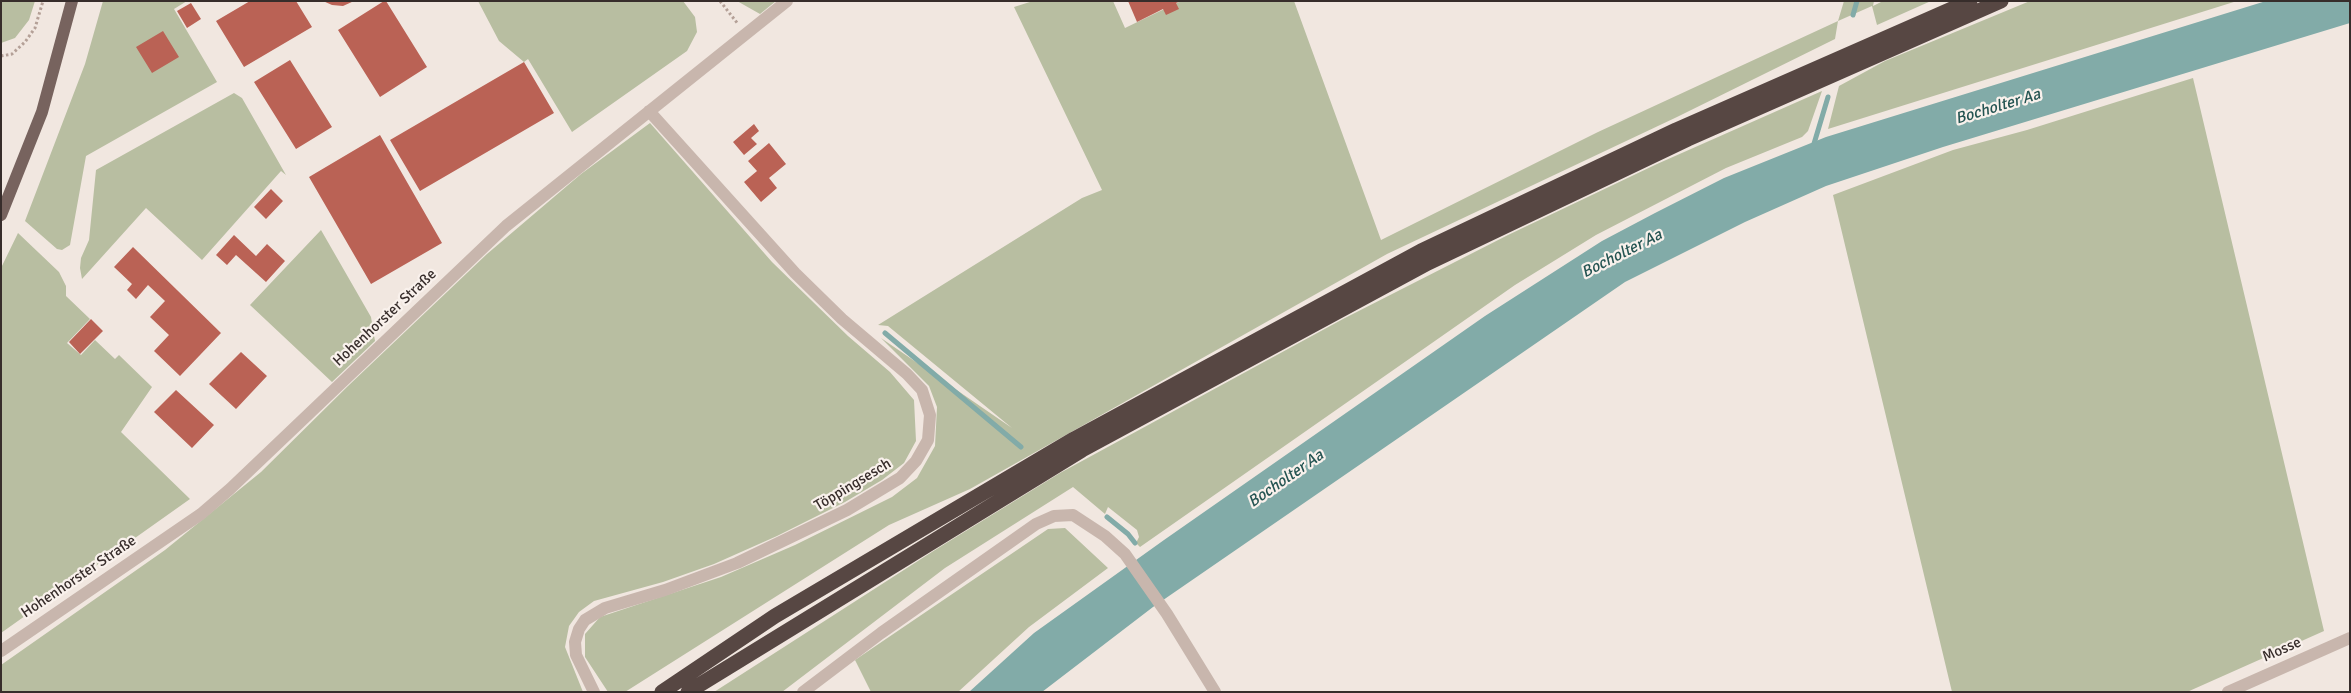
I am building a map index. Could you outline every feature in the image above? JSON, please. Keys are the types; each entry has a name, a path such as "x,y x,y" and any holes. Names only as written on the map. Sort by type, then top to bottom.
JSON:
{"highway":[{"path":"662,692 775,616 1014,474 1083,434 1421,251 1676,130 1970,1"},
{"path":"688,692 1082,450 1428,263 1688,139 2001,1"}],"main road":[{"path":"1,215 42,112 72,1"}],"street":[{"name":"Hohenhorster Straße","path":"1,651 201,514 230,489 506,226 787,1"},
{"name":"Töppingsesch","path":"594,692 576,655 575,642 579,629 585,620 594,613 737,563 846,510 900,478 916,461 928,440 930,415 922,390 907,374 842,319 795,273 649,111"},
{"path":"803,692 822,675 1036,524 1054,516 1073,515 1104,536 1125,554 1167,614 1215,692"},
{"name":"Mosse","path":"2228,692 2350,638"}],"path":[{"path":"1,56 12,54 25,42 35,28 43,1"},
{"path":"720,1 746,34"}],"green space":[{"path":"1,1 35,1 29,20 15,38 1,43"},
{"path":"103,1 187,1 174,9 217,82 86,156 70,245 62,250 57,249 25,221 85,64"},
{"path":"478,1 683,1 695,17 697,32 687,51 572,132 528,59 524,62 499,41"},
{"path":"737,1 776,1 760,14"},
{"path":"1033,1 1113,1 1125,28 1181,1 1294,1 1381,240 1598,132 1838,21 1835,39 1677,117 1387,254 970,489 889,525 625,692 608,692 585,657 585,634 600,617 721,577 795,545 892,497 917,478 935,446 937,407 929,386 881,338 1012,428 888,326 878,325 1082,198 1102,190 1014,7"},
{"path":"1844,1 1874,1 1873,6 1883,1 1931,1 1877,25 1872,6 1838,21"},
{"path":"2030,1 2237,1 1828,129 1839,86 1885,61"},
{"path":"2193,78 2324,631 2187,692 1952,692 1833,195 1953,150 2027,130"},
{"path":"1822,91 1808,131 1802,137 1726,168 1596,235 1515,285 1140,547 1136,543 1139,537 1137,530 1108,507 1105,514 1073,487 945,568 782,692 714,692 935,550 1060,473 1343,319 1508,235 1657,164"},
{"path":"234,93 242,98 286,175 281,171 202,260 146,208 82,279 81,258 89,240 96,170"},
{"path":"650,123 772,262 848,336 890,372 914,400 916,441 904,463 882,480 845,502 777,536 714,564 663,582 594,601 579,612 569,626 565,647 583,692 1,692 1,665 165,550 261,472 487,254 581,174"},
{"path":"321,230 371,317 375,341 332,382 250,305"},
{"path":"18,233 59,272 66,286 66,296 90,319 67,343 81,355 95,340 115,359 119,355 152,387 121,432 190,499 1,633 1,268"},
{"path":"1065,528 1108,568 1029,627 958,692 871,692 855,660 1048,529"}],"water":[{"name":"Bocholter Aa","path":"2266,1 2350,1 2350,23 1943,147 1826,186 1745,222 1625,282 1153,607 1042,692 969,692 1034,633 1164,540 1485,316 1602,241 1724,178 1826,137"}],"building":[{"path":"250,1 296,1 312,27 244,67 216,21"},
{"path":"323,1 354,1 343,6 332,5"},
{"path":"386,1 427,67 380,97 338,30"},
{"path":"1128,1 1181,1 1176,3 1179,9 1166,15 1163,9 1137,22"},
{"path":"191,3 201,19 187,28 177,11"},
{"path":"163,31 179,57 152,73 136,47"},
{"path":"290,60 332,127 296,149 254,82"},
{"path":"524,62 554,113 420,191 390,140"},
{"path":"754,124 759,131 751,138 757,144 744,155 733,142"},
{"path":"380,135 442,243 371,284 309,177"},
{"path":"769,143 786,164 769,178 777,188 761,202 744,182 757,171 748,161"},
{"path":"271,189 283,201 266,219 254,207"},
{"path":"234,235 256,256 267,244 285,261 266,282 236,255 227,265 216,255"},
{"path":"133,247 221,333 180,376 154,351 169,335 150,317 165,301 148,285 136,299 127,290 132,284 114,267"},
{"path":"91,319 103,331 80,354 69,342"},
{"path":"241,352 267,376 236,409 209,384"},
{"path":"176,390 214,425 192,448 154,412"}],"waterway":[{"path":"1853,15 1857,1"},
{"path":"1813,147 1828,97"},
{"path":"885,333 1021,447"},
{"path":"1107,517 1128,534 1135,543"}]}
